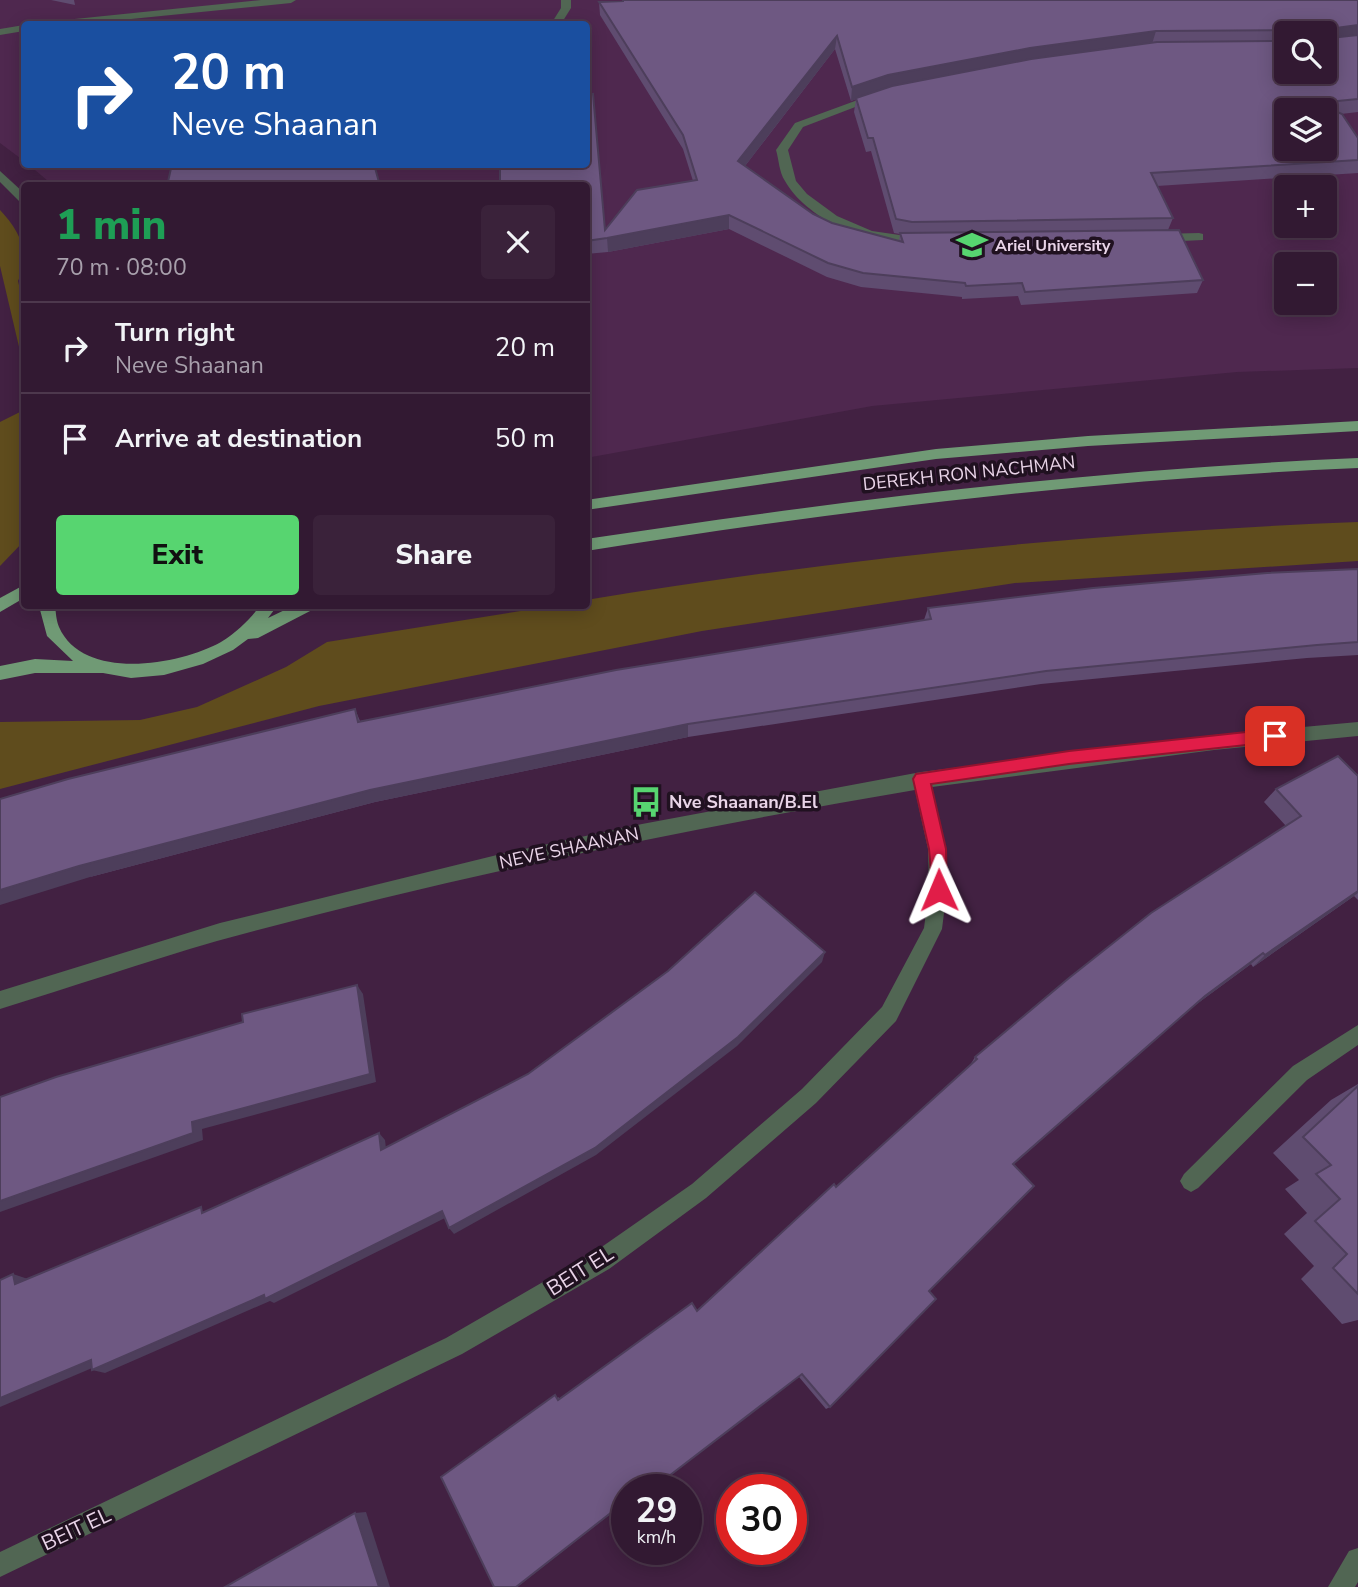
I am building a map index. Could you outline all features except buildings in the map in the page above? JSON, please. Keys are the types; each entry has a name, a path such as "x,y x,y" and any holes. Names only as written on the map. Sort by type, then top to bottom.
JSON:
{"main road":[{"name":"DEREKH RON NACHMAN","path":"590,504 936,454 1088,441 1358,426"},
{"name":"DEREKH RON NACHMAN","path":"590,544 797,512 957,492 1103,477 1358,463"},
{"path":"0,606 21,593"},
{"path":"48,609 53,631 74,654 106,668 147,671"},
{"path":"215,653 245,634 266,609"},
{"path":"0,673 35,666 147,671 181,665 215,653 300,609"}],"street":[{"path":"84,21 291,0"},
{"path":"558,21 566,8 566,0"},
{"path":"0,32 21,28"},
{"path":"886,94 799,125 782,150 790,181 824,213 863,234 909,243 937,242"},
{"path":"0,175 21,196"},
{"path":"1144,238 1199,237"},
{"name":"NEVE SHAANAN","path":"0,1000 218,933 519,857 921,779 1069,758 1358,729"},
{"name":"BEIT EL","path":"0,1565 454,1346 601,1261 699,1191 809,1096 889,1014 933,929 937,903 937,849 921,779"},
{"path":"1191,1181 1300,1073 1358,1034"},
{"path":"1340,1587 1358,1560"}],"shaded area":[{"name":"Ariel University","path":"0,0 1358,0 1358,368 1237,372 872,406 590,457 590,182 49,182 33,168 590,168 590,21 21,21 21,159 0,143"},
{"path":"0,210 13,226 21,243 21,274 18,281 21,294 21,355 0,266"},
{"path":"21,412 21,544 0,566 0,422"},
{"path":"1358,522 1358,561 1015,583 702,631 319,706 0,789 0,722 140,720 197,707 286,667 327,642 533,609 590,609 590,599 874,560 1068,540"}],"place":[{"name":"Ariel University","path":"972,245"},
{"name":"Nve Shaanan/B.El","path":"646,802"}],"route":[{"path":"939,890 937,849 921,779 1069,758 1275,736"}]}
